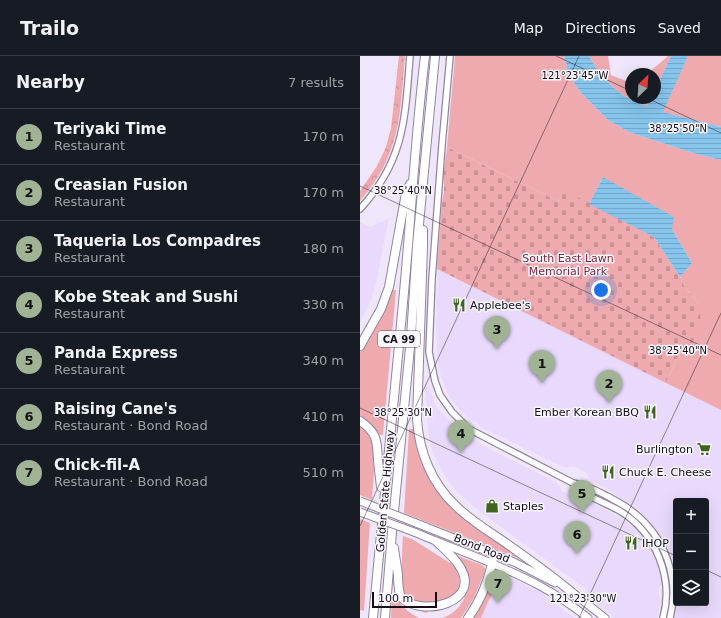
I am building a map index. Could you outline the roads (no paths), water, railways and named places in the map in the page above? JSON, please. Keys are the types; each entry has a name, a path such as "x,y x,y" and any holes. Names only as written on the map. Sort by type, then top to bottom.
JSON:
{"highway":[{"name":"Golden State Highway","path":"373,618 425,56"},
{"name":"Golden State Highway","path":"385,618 435,56"},
{"path":"360,346 381,309 388,287 406,193 413,175"},
{"path":"422,201 423,246 417,419 419,438 428,466 443,492 456,507 562,583 576,596"},
{"path":"360,421 368,426 375,436 378,447 383,503"},
{"path":"392,532 400,596 406,606 415,613 421,614"},
{"path":"437,542 458,564 463,574 464,585 462,596 456,605 448,612"},
{"path":"468,618 475,608 482,592 494,554"}],"main road":[{"name":"Bond Road","path":"360,501 494,554 547,578 576,596 605,618"},
{"name":"Bond Road","path":"360,512 492,563 539,585 588,618"}],"street":[{"path":"360,209 384,178 398,146 405,115 410,56"},
{"path":"450,56 431,286 429,352 435,381 447,406 469,429 573,483 582,492 626,515 642,529 654,545 660,559 665,578 666,600 663,618"},
{"path":"573,483 586,485 633,512 646,523 661,544 672,576 673,594 670,618"},
{"path":"654,545 659,548 668,572 672,576"}],"water":[{"path":"564,56 589,56 604,78 625,96 625,104 643,104 647,106 648,104 661,104 661,77 671,56 688,56 663,112 721,127 721,160 696,154 629,132 608,120 581,93 569,75"},
{"path":"603,177 674,217 672,229 692,263 680,277 654,237 589,204"}],"place":[{"name":"Applebee's","path":"459,305"},
{"name":"Taqueria Los Compadres","path":"497,349"},
{"name":"Teriyaki Time","path":"542,383"},
{"name":"Creasian Fusion","path":"609,403"},
{"name":"Ember Korean BBQ","path":"650,412"},
{"name":"Burlington","path":"704,449"},
{"name":"Kobe Steak and Sushi","path":"461,453"},
{"name":"Chuck E. Cheese","path":"608,472"},
{"name":"Staples","path":"492,506"},
{"name":"Panda Express","path":"582,513"},
{"name":"IHOP","path":"631,543"},
{"name":"Raising Cane's","path":"577,554"},
{"name":"Chick-fil-A","path":"498,603"}],"park label":[{"name":"South East Lawn Memorial Park","path":"568,264"}]}
